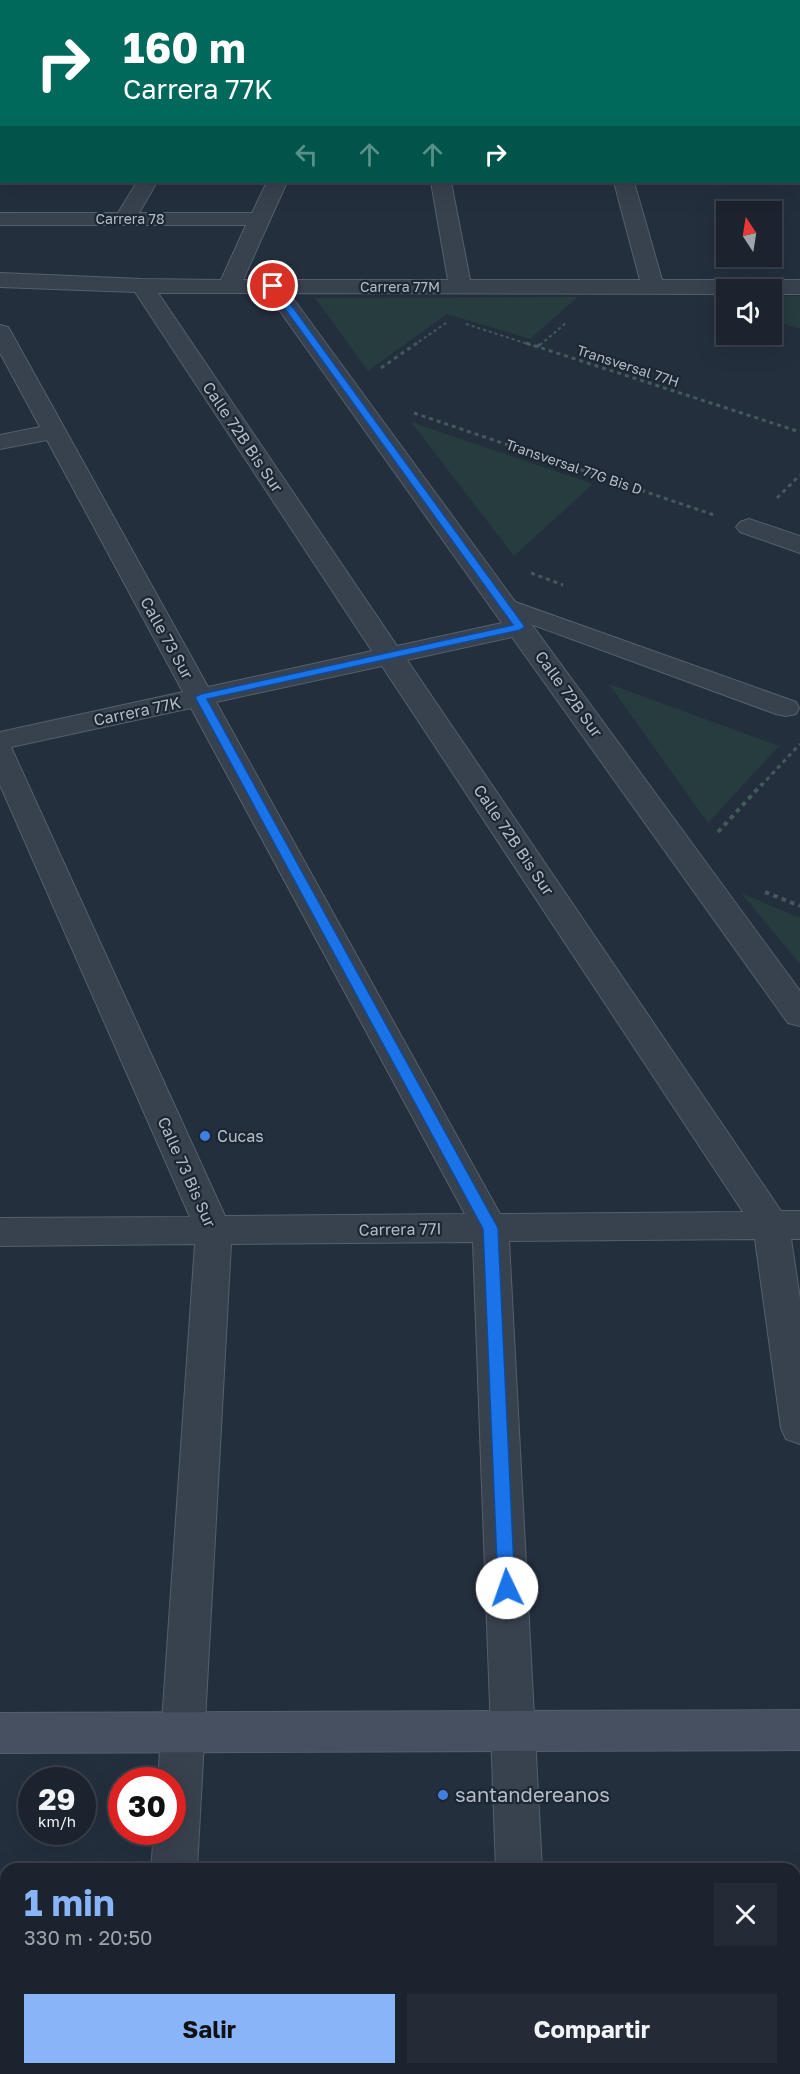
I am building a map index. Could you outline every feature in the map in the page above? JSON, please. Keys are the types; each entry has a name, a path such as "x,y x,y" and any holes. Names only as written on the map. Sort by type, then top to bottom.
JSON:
{"street":[{"path":"124,219 146,183"},
{"path":"229,286 278,183"},
{"path":"441,183 460,287"},
{"path":"624,183 653,287"},
{"name":"Carrera 78","path":"0,219 260,219"},
{"name":"Carrera 77M","path":"0,280 142,286 800,287"},
{"name":"Calle 72B Bis Sur","path":"142,286 390,655 786,1225 800,1428"},
{"name":"Calle 72B Sur","path":"273,286 800,1015"},
{"name":"Calle 73 Sur","path":"0,332 490,1228 519,1863"},
{"path":"0,442 53,432"},
{"path":"749,526 800,545"},
{"name":"Carrera 77K","path":"0,741 390,655 512,616"},
{"name":"Calle 73 Bis Sur","path":"0,753 214,1231 174,1863"},
{"name":"Carrera 77I","path":"0,1232 786,1225"},
{"path":"0,1733 800,1730"}],"lane":[{"path":"512,616 786,708"}],"path":[{"path":"348,391 451,319"},
{"name":"Transversal 77H","path":"461,322 800,432"},
{"name":"Transversal 77G Bis D","path":"348,391 749,526"},
{"path":"690,862 800,744"}],"green space":[{"path":"782,296 800,296 800,329 782,323"},
{"path":"578,297 530,339 447,314 368,371 315,298"},
{"path":"411,422 593,484 514,556"},
{"path":"609,684 779,746 708,823"},
{"path":"741,893 800,918 800,964"}],"place":[{"name":"Cucas","path":"205,1136"},
{"name":"santandereanos","path":"443,1795"}],"route":[{"path":"273,286 520,627 201,697 490,1228 507,1588"}]}
